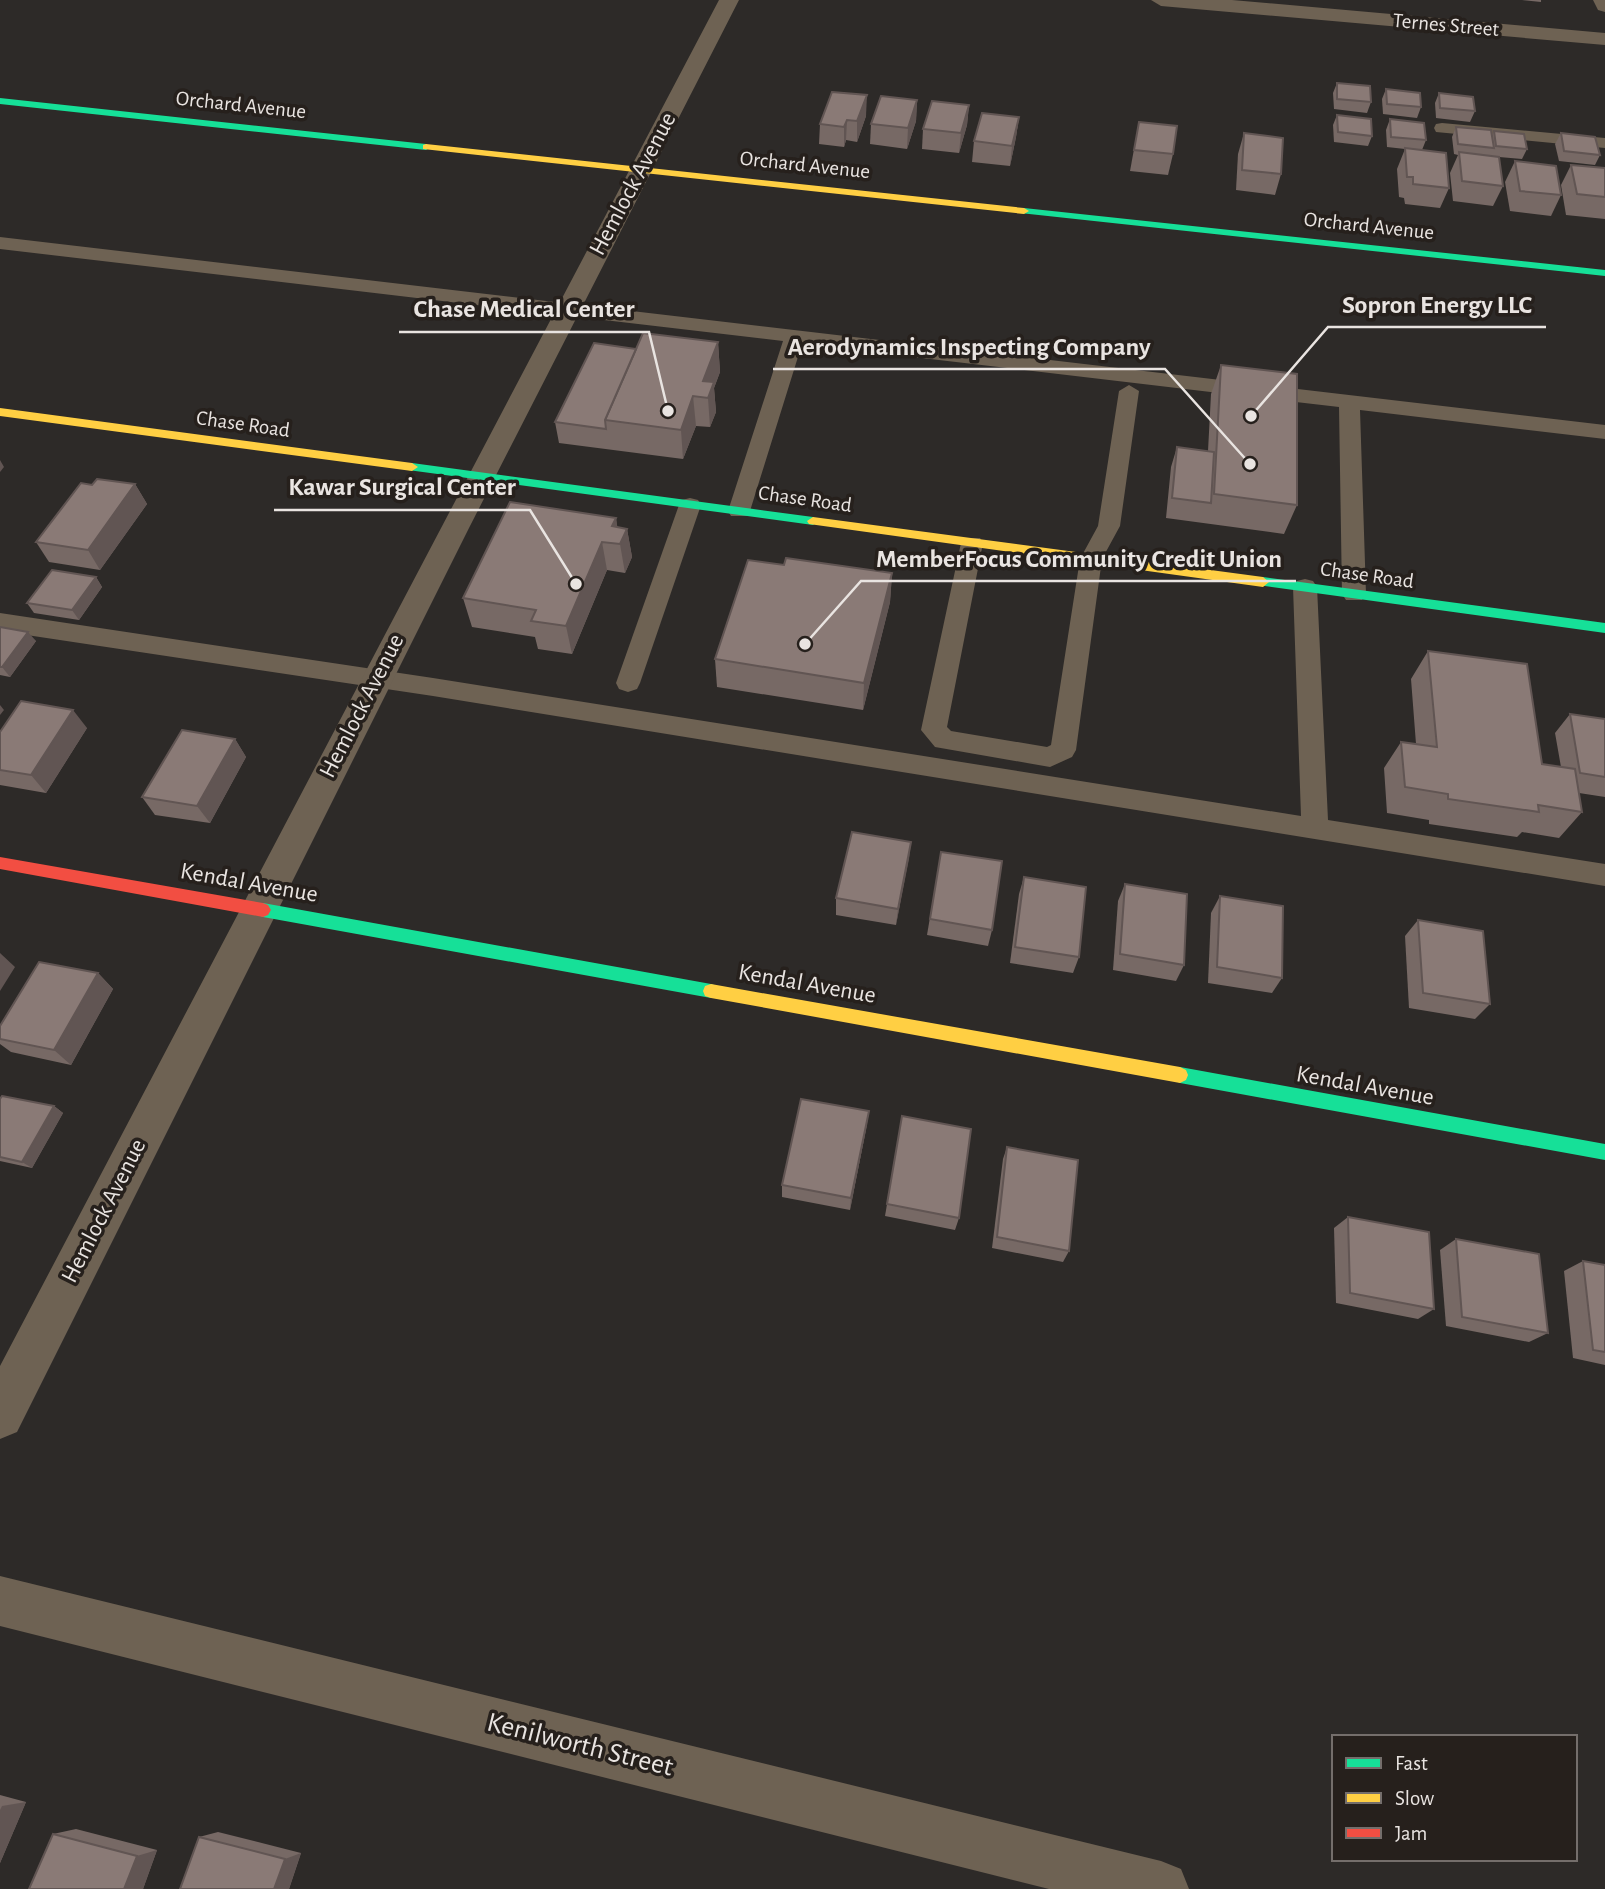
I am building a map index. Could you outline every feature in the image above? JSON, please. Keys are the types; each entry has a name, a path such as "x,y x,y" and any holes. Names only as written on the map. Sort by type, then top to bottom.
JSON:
{"street":[{"name":"Hemlock Avenue","path":"0,1415 480,476 729,0"},
{"name":"Ternes Street","path":"1161,0 1605,39"},
{"path":"1604,0 1605,5"},
{"name":"Orchard Avenue","path":"0,101 1605,273"},
{"name":"Chase Road","path":"0,412 1605,628"},
{"name":"Kendal Avenue","path":"0,863 260,907 1605,1152"},
{"name":"Kenilworth Street","path":"0,1601 1161,1889"}],"lane":[{"path":"1442,128 1605,143"},
{"path":"0,243 1605,432"},
{"path":"739,511 794,337"},
{"path":"972,542 934,730 944,740 1050,757 1063,750 1091,559 1109,526 1129,391"},
{"path":"1349,402 1354,594"},
{"path":"628,683 690,505"},
{"path":"1305,587 1315,828"},
{"path":"0,622 377,678 1605,875"}],"building":[{"path":"1337,83 1370,86 1371,102 1337,99"},
{"path":"1386,89 1420,93 1421,107 1387,104"},
{"path":"832,92 867,95 857,121 847,120 844,127 820,124"},
{"path":"1439,93 1473,97 1475,111 1440,108"},
{"path":"881,96 917,100 908,128 871,124"},
{"path":"932,101 969,105 961,133 923,129"},
{"path":"982,113 1019,117 1012,146 974,141"},
{"path":"1337,115 1371,119 1372,136 1338,132"},
{"path":"1390,119 1424,123 1426,140 1391,137"},
{"path":"1139,122 1177,126 1173,154 1134,150"},
{"path":"1456,127 1491,130 1494,148 1458,144"},
{"path":"1494,131 1524,134 1527,149 1496,146"},
{"path":"1244,133 1283,138 1281,174 1242,170"},
{"path":"1561,133 1595,137 1600,155 1564,151"},
{"path":"1405,148 1446,153 1449,188 1413,184 1413,177 1407,177"},
{"path":"1459,152 1499,157 1503,186 1462,181"},
{"path":"1515,161 1556,166 1561,195 1520,191"},
{"path":"1571,165 1605,168 1605,197 1577,194"},
{"path":"643,333 718,342 703,381 714,382 708,398 693,396 681,430 605,420"},
{"path":"594,343 636,349 605,420 606,429 555,422"},
{"path":"1221,365 1297,374 1297,505 1214,494"},
{"path":"1177,447 1214,452 1211,503 1172,498"},
{"path":"97,479 135,484 88,550 36,542 81,483 92,485"},
{"path":"510,502 616,518 612,526 627,529 620,544 602,542 566,626 531,621 536,610 463,598"},
{"path":"786,558 892,573 864,683 715,659 748,560 784,565"},
{"path":"52,570 96,577 72,610 27,603"},
{"path":"0,627 28,632 2,667 0,667"},
{"path":"1428,651 1527,664 1542,764 1575,769 1582,812 1538,805 1539,812 1448,799 1448,794 1405,787 1401,742 1437,747"},
{"path":"21,701 73,710 31,775 0,770 0,732"},
{"path":"1570,714 1605,719 1605,777 1580,773"},
{"path":"182,730 235,739 197,806 142,797"},
{"path":"852,832 911,842 898,909 836,898"},
{"path":"941,852 1002,861 992,930 930,919"},
{"path":"1024,877 1086,887 1079,957 1015,947"},
{"path":"1125,884 1187,894 1184,965 1120,954"},
{"path":"1220,896 1283,906 1282,978 1217,967"},
{"path":"1418,920 1483,931 1490,1004 1423,993"},
{"path":"39,962 98,973 54,1050 0,1039 0,1026"},
{"path":"2,1096 54,1106 22,1162 0,1157"},
{"path":"801,1099 869,1111 851,1198 782,1185"},
{"path":"902,1116 971,1129 959,1218 887,1204"},
{"path":"1007,1147 1078,1160 1069,1251 997,1237"},
{"path":"1348,1217 1429,1232 1434,1309 1350,1293"},
{"path":"1456,1239 1539,1254 1548,1333 1462,1317"},
{"path":"1583,1261 1605,1265 1605,1352 1593,1350"},
{"path":"53,1834 137,1856 124,1889 29,1889"},
{"path":"199,1837 285,1859 274,1889 180,1889"}],"traffic: fast":[{"path":"0,101 426,147"},
{"path":"1024,211 1605,273"},
{"path":"412,467 813,521"},
{"path":"1263,582 1605,628"},
{"path":"263,910 711,991"},
{"path":"1180,1075 1605,1152"}],"traffic: slow":[{"path":"426,147 1024,211"},
{"path":"0,412 412,467"},
{"path":"813,521 1263,582"},
{"path":"711,991 1180,1075"}],"traffic: jam":[{"path":"0,863 263,910"}],"place":[{"name":"Chase Medical Center","path":"668,411"},
{"name":"Sopron Energy LLC","path":"1251,416"},
{"name":"Aerodynamics Inspecting Company","path":"1250,464"},
{"name":"Kawar Surgical Center","path":"576,584"},
{"name":"MemberFocus Community Credit Union","path":"805,644"}]}
